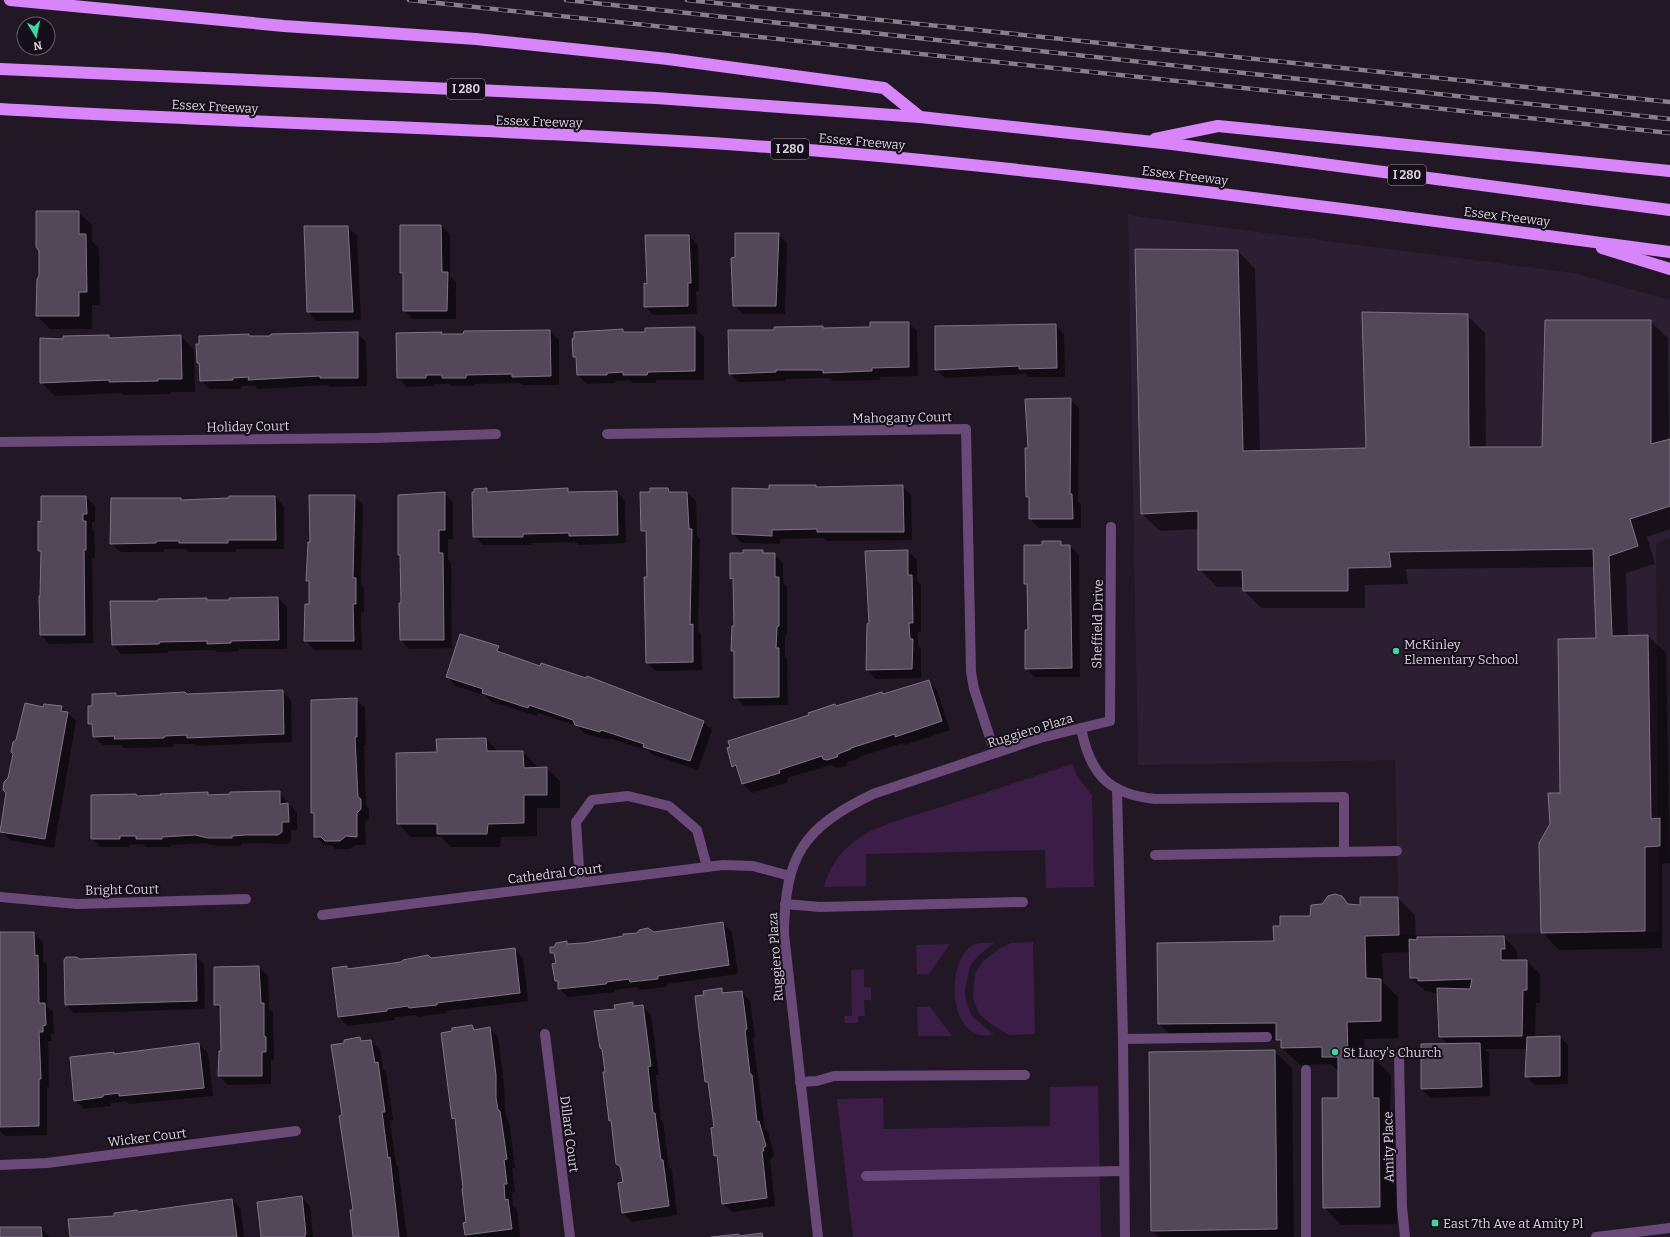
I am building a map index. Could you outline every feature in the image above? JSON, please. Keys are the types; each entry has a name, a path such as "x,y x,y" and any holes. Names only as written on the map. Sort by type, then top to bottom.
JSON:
{"highway":[{"path":"10,0 284,26 476,39 668,58 884,88 920,117"},
{"name":"I 280","path":"6,70 144,74 663,99 920,117 1144,141 1670,210"},
{"name":"Essex Freeway","path":"6,109 205,120 573,136 790,149 1106,180 1565,237 1670,252"},
{"path":"1144,141 1218,126 1670,170"},
{"path":"1565,237 1670,269"}],"street":[{"name":"Mahogany Court","path":"607,434 966,429 971,672 974,689 995,753"},
{"name":"Holiday Court","path":"0,442 374,438 496,434"},
{"name":"Sheffield Drive","path":"1110,721 1111,527"},
{"name":"Ruggiero Plaza","path":"818,1237 786,956 785,904 790,876 796,857 807,839 820,825 847,807 892,787 1040,738 1110,721"},
{"path":"1081,728 1092,764 1108,784 1138,797 1155,800 1344,797 1344,852"},
{"path":"1117,789 1123,1039 1125,1237"},
{"path":"580,883 576,822 592,800 628,796 669,806 697,830 707,867"},
{"path":"1155,855 1398,851"},
{"name":"Cathedral Court","path":"322,915 707,867 753,866 790,876"},
{"name":"Bright Court","path":"0,897 77,904 246,899"},
{"path":"785,904 820,906 1023,902"},
{"name":"Dillard Court","path":"545,1034 570,1237"},
{"path":"1123,1039 1267,1037"},
{"name":"Amity Place","path":"1399,1056 1402,1207 1405,1237"},
{"path":"1306,1070 1306,1237"},
{"path":"800,1082 834,1076 1025,1075"},
{"name":"Wicker Court","path":"0,1165 47,1163 296,1131"},
{"path":"866,1176 1124,1171"},
{"path":"1596,1237 1670,1228"}],"shaded area":[{"name":"McKinley Elementary School","path":"1128,215 1574,273 1670,300 1670,538 1656,543 1659,932 1399,935 1395,760 1138,765"},
{"path":"1072,764 1077,776 1092,795 1094,887 1046,888 1045,850 866,854 866,886 824,887 832,867 840,855 856,840 873,830 905,818"},
{"path":"1033,942 1035,1034 1009,1035 980,1015 973,999 975,974 983,961 999,949 1011,943"},
{"path":"978,943 994,943 978,956 970,966 965,990 966,1001 971,1015 994,1035 979,1035 968,1029 961,1018 956,1005 956,974 960,961 967,950"},
{"path":"950,944 929,974 917,974 916,945"},
{"path":"864,969 864,987 871,987 871,1000 864,1000 865,1016 858,1016 858,1023 845,1023 844,1016 852,1016 851,970"},
{"path":"917,1007 930,1007 952,1036 918,1036"},
{"path":"1098,1086 1101,1237 853,1237 837,1099 883,1098 884,1129 1050,1126 1050,1087"}],"building":[{"path":"36,211 79,211 79,234 86,234 87,292 79,292 79,316 36,316 39,251 36,247"},
{"path":"400,225 441,225 442,272 448,272 447,311 403,311 403,273 400,273"},
{"path":"304,226 348,226 353,312 307,312"},
{"path":"735,233 779,233 776,306 733,306 731,258 735,257"},
{"path":"645,235 689,235 691,283 688,283 688,306 644,307 644,283 647,284"},
{"path":"1135,249 1238,250 1243,451 1366,448 1362,312 1468,314 1469,447 1542,447 1545,320 1651,320 1651,444 1670,439 1670,506 1630,519 1638,546 1609,556 1612,636 1648,635 1651,819 1660,818 1660,846 1645,847 1645,931 1541,933 1539,843 1550,824 1548,793 1560,793 1558,639 1596,638 1593,549 1389,552 1391,567 1348,568 1348,591 1243,591 1242,570 1198,570 1198,511 1141,514"},
{"path":"870,322 909,322 909,367 872,368 872,371 823,373 823,370 776,370 776,372 729,374 728,330 774,330 774,327 870,327"},
{"path":"1056,324 1057,368 1019,369 1019,366 935,370 935,326"},
{"path":"695,327 695,371 648,372 647,375 623,375 623,372 607,373 607,375 577,375 576,357 573,357 572,339 574,338 574,332 623,329 623,332 645,332 645,328"},
{"path":"550,330 551,376 512,377 512,374 466,375 466,378 442,378 442,375 426,375 426,378 397,378 396,333 442,332 441,334 463,334 464,331"},
{"path":"358,332 358,378 320,378 320,376 248,380 249,377 233,378 233,380 200,381 196,344 199,344 199,336 249,334 249,336 270,336 271,334"},
{"path":"109,335 109,338 181,335 182,379 158,379 158,381 109,382 109,380 40,383 40,338 63,339 63,336"},
{"path":"1071,398 1070,494 1072,494 1073,519 1029,519 1029,497 1026,497 1025,448 1028,448 1025,399"},
{"path":"769,485 816,485 816,487 903,485 904,532 817,532 817,529 772,530 772,536 732,534 732,488 769,489"},
{"path":"487,488 487,492 568,488 568,492 617,491 618,535 569,536 569,533 523,534 523,537 473,537 472,492 474,492 474,489"},
{"path":"650,488 668,488 669,492 687,492 689,529 692,529 690,625 693,624 693,662 646,663 644,577 647,577 646,531 641,531 640,492 650,492"},
{"path":"445,492 445,530 439,530 439,553 443,553 444,640 400,640 399,603 401,603 400,555 398,555 398,495"},
{"path":"309,495 355,495 353,578 356,578 356,604 353,604 354,641 304,641 305,604 309,604 309,581 306,581 308,542 310,542"},
{"path":"41,496 86,496 87,514 83,514 83,521 86,521 86,550 84,550 85,635 40,635 39,596 41,551 38,551 38,521 41,522"},
{"path":"229,496 275,496 276,540 228,540 228,543 179,543 179,541 156,541 156,543 110,544 111,498 181,498 181,500 229,498"},
{"path":"1042,541 1061,541 1061,545 1070,545 1072,668 1025,669 1025,630 1028,630 1027,584 1024,584 1024,545 1042,545"},
{"path":"743,550 763,550 763,553 775,553 775,577 779,577 779,626 777,627 776,648 779,648 779,697 734,698 734,651 731,651 732,626 734,626 733,578 730,579 730,553 743,553"},
{"path":"908,550 908,575 912,575 913,623 909,623 910,639 913,639 912,669 866,670 867,624 869,623 865,551"},
{"path":"278,597 279,640 231,641 231,643 207,644 207,641 112,645 110,601 158,601 158,599 207,598 207,600 229,600 229,598"},
{"path":"460,634 499,646 497,651 540,666 541,663 586,678 587,676 704,721 690,761 643,747 644,744 601,730 600,732 575,725 573,720 529,705 528,708 482,693 483,689 446,677"},
{"path":"929,680 942,721 895,737 895,734 851,748 838,754 837,757 827,760 823,759 822,756 779,770 780,773 742,784 736,765 732,767 727,748 730,747 728,741 809,715 808,713 835,704 836,706 882,692 883,694"},
{"path":"283,690 284,734 187,738 187,735 165,736 164,738 114,739 115,736 93,737 92,724 88,724 88,706 92,706 92,694 116,693 116,696 185,692 187,694"},
{"path":"357,698 357,737 355,737 358,797 361,799 361,809 357,813 357,837 346,836 340,841 325,841 321,837 314,837 314,813 311,813 311,700"},
{"path":"25,703 43,707 44,704 62,706 61,711 68,712 45,839 0,832 6,793 3,790 4,782 8,778 13,754 11,752 13,742 16,740"},
{"path":"486,738 487,751 523,751 524,768 547,767 547,795 524,795 524,823 488,824 487,834 437,834 437,824 397,824 396,753 437,752 436,739"},
{"path":"280,791 280,804 288,803 289,822 282,822 282,832 278,835 246,835 232,836 232,838 208,838 195,835 162,837 162,839 136,839 136,836 120,836 120,839 91,839 91,795 136,794 137,796 208,792 208,795 230,794 230,792"},
{"name":"St Lucy's Church","path":"1335,894 1342,896 1348,904 1360,905 1360,897 1398,897 1399,935 1365,936 1366,978 1381,979 1381,1021 1347,1022 1348,1056 1373,1057 1373,1098 1379,1098 1380,1207 1323,1208 1322,1098 1338,1098 1338,1057 1322,1057 1322,1047 1281,1048 1281,1040 1276,1040 1276,1023 1158,1024 1157,943 1274,941 1273,926 1280,926 1280,916 1310,916 1311,905 1322,904 1328,896"},
{"path":"723,922 729,965 658,976 658,979 630,982 629,979 607,982 606,984 558,989 558,981 555,981 552,964 556,963 554,953 550,953 550,947 554,947 556,943 567,941 567,944 584,943 623,936 623,934 637,933 639,930 648,928 654,932"},
{"path":"0,932 34,932 35,956 38,955 39,1003 45,1003 46,1025 43,1026 43,1032 39,1032 41,1079 39,1079 39,1126 0,1127"},
{"path":"1504,936 1505,949 1501,949 1501,960 1527,960 1527,990 1523,990 1522,1036 1439,1037 1437,988 1470,989 1472,979 1418,981 1418,978 1410,978 1409,939 1417,940 1417,937"},
{"path":"515,948 520,993 437,1003 437,1005 409,1008 408,1006 387,1009 387,1011 338,1017 332,968 347,966 347,969 401,962 403,960 428,955 431,958"},
{"path":"196,954 197,1001 65,1005 64,960 66,957 76,957 80,959"},
{"path":"259,966 261,1003 264,1003 264,1036 266,1037 266,1052 262,1052 262,1076 218,1076 219,1051 221,1051 220,1005 214,1005 214,967"},
{"path":"722,988 722,993 742,991 747,1029 745,1030 750,1074 752,1075 757,1122 759,1121 766,1146 763,1148 764,1151 762,1151 767,1198 722,1204 717,1155 714,1156 711,1128 714,1127 708,1082 705,1082 695,996 704,995 703,991"},
{"path":"633,1002 633,1006 643,1005 651,1066 648,1067 653,1113 655,1113 669,1206 622,1213 618,1183 623,1182 620,1166 616,1164 611,1120 609,1121 603,1072 605,1072 602,1049 600,1048 594,1011 615,1009 614,1005"},
{"path":"472,1025 474,1030 490,1027 496,1075 496,1098 498,1110 500,1111 507,1159 504,1160 507,1184 504,1184 505,1200 508,1199 512,1229 465,1235 463,1223 466,1222 455,1118 452,1119 441,1033 452,1031 452,1028"},
{"path":"1560,1036 1560,1076 1525,1077 1527,1037"},
{"path":"360,1037 361,1041 371,1040 375,1063 378,1062 385,1112 382,1112 388,1158 390,1157 399,1237 353,1237 350,1210 353,1210 339,1116 342,1115 331,1045 344,1043 344,1040"},
{"path":"199,1043 204,1088 119,1096 119,1093 74,1101 70,1057 114,1052 114,1054"},
{"path":"1480,1043 1482,1087 1421,1089 1421,1044"},
{"path":"1275,1050 1277,1229 1151,1231 1149,1052"},
{"path":"302,1196 306,1234 305,1237 261,1237 257,1202"},
{"path":"232,1199 237,1237 70,1237 68,1219 114,1216 114,1213 137,1210 138,1212"},
{"path":"0,1227 41,1227 42,1237 0,1237"},
{"path":"762,1233 763,1237 711,1237 739,1234 739,1236"}],"railway":[{"path":"409,0 1670,133"},
{"path":"566,0 1670,119"},
{"path":"687,0 1670,102"}],"place":[{"name":"McKinley Elementary School","path":"1396,651"},
{"name":"St Lucy's Church","path":"1335,1052"},
{"name":"East 7th Ave at Amity Pl","path":"1435,1223"}]}
